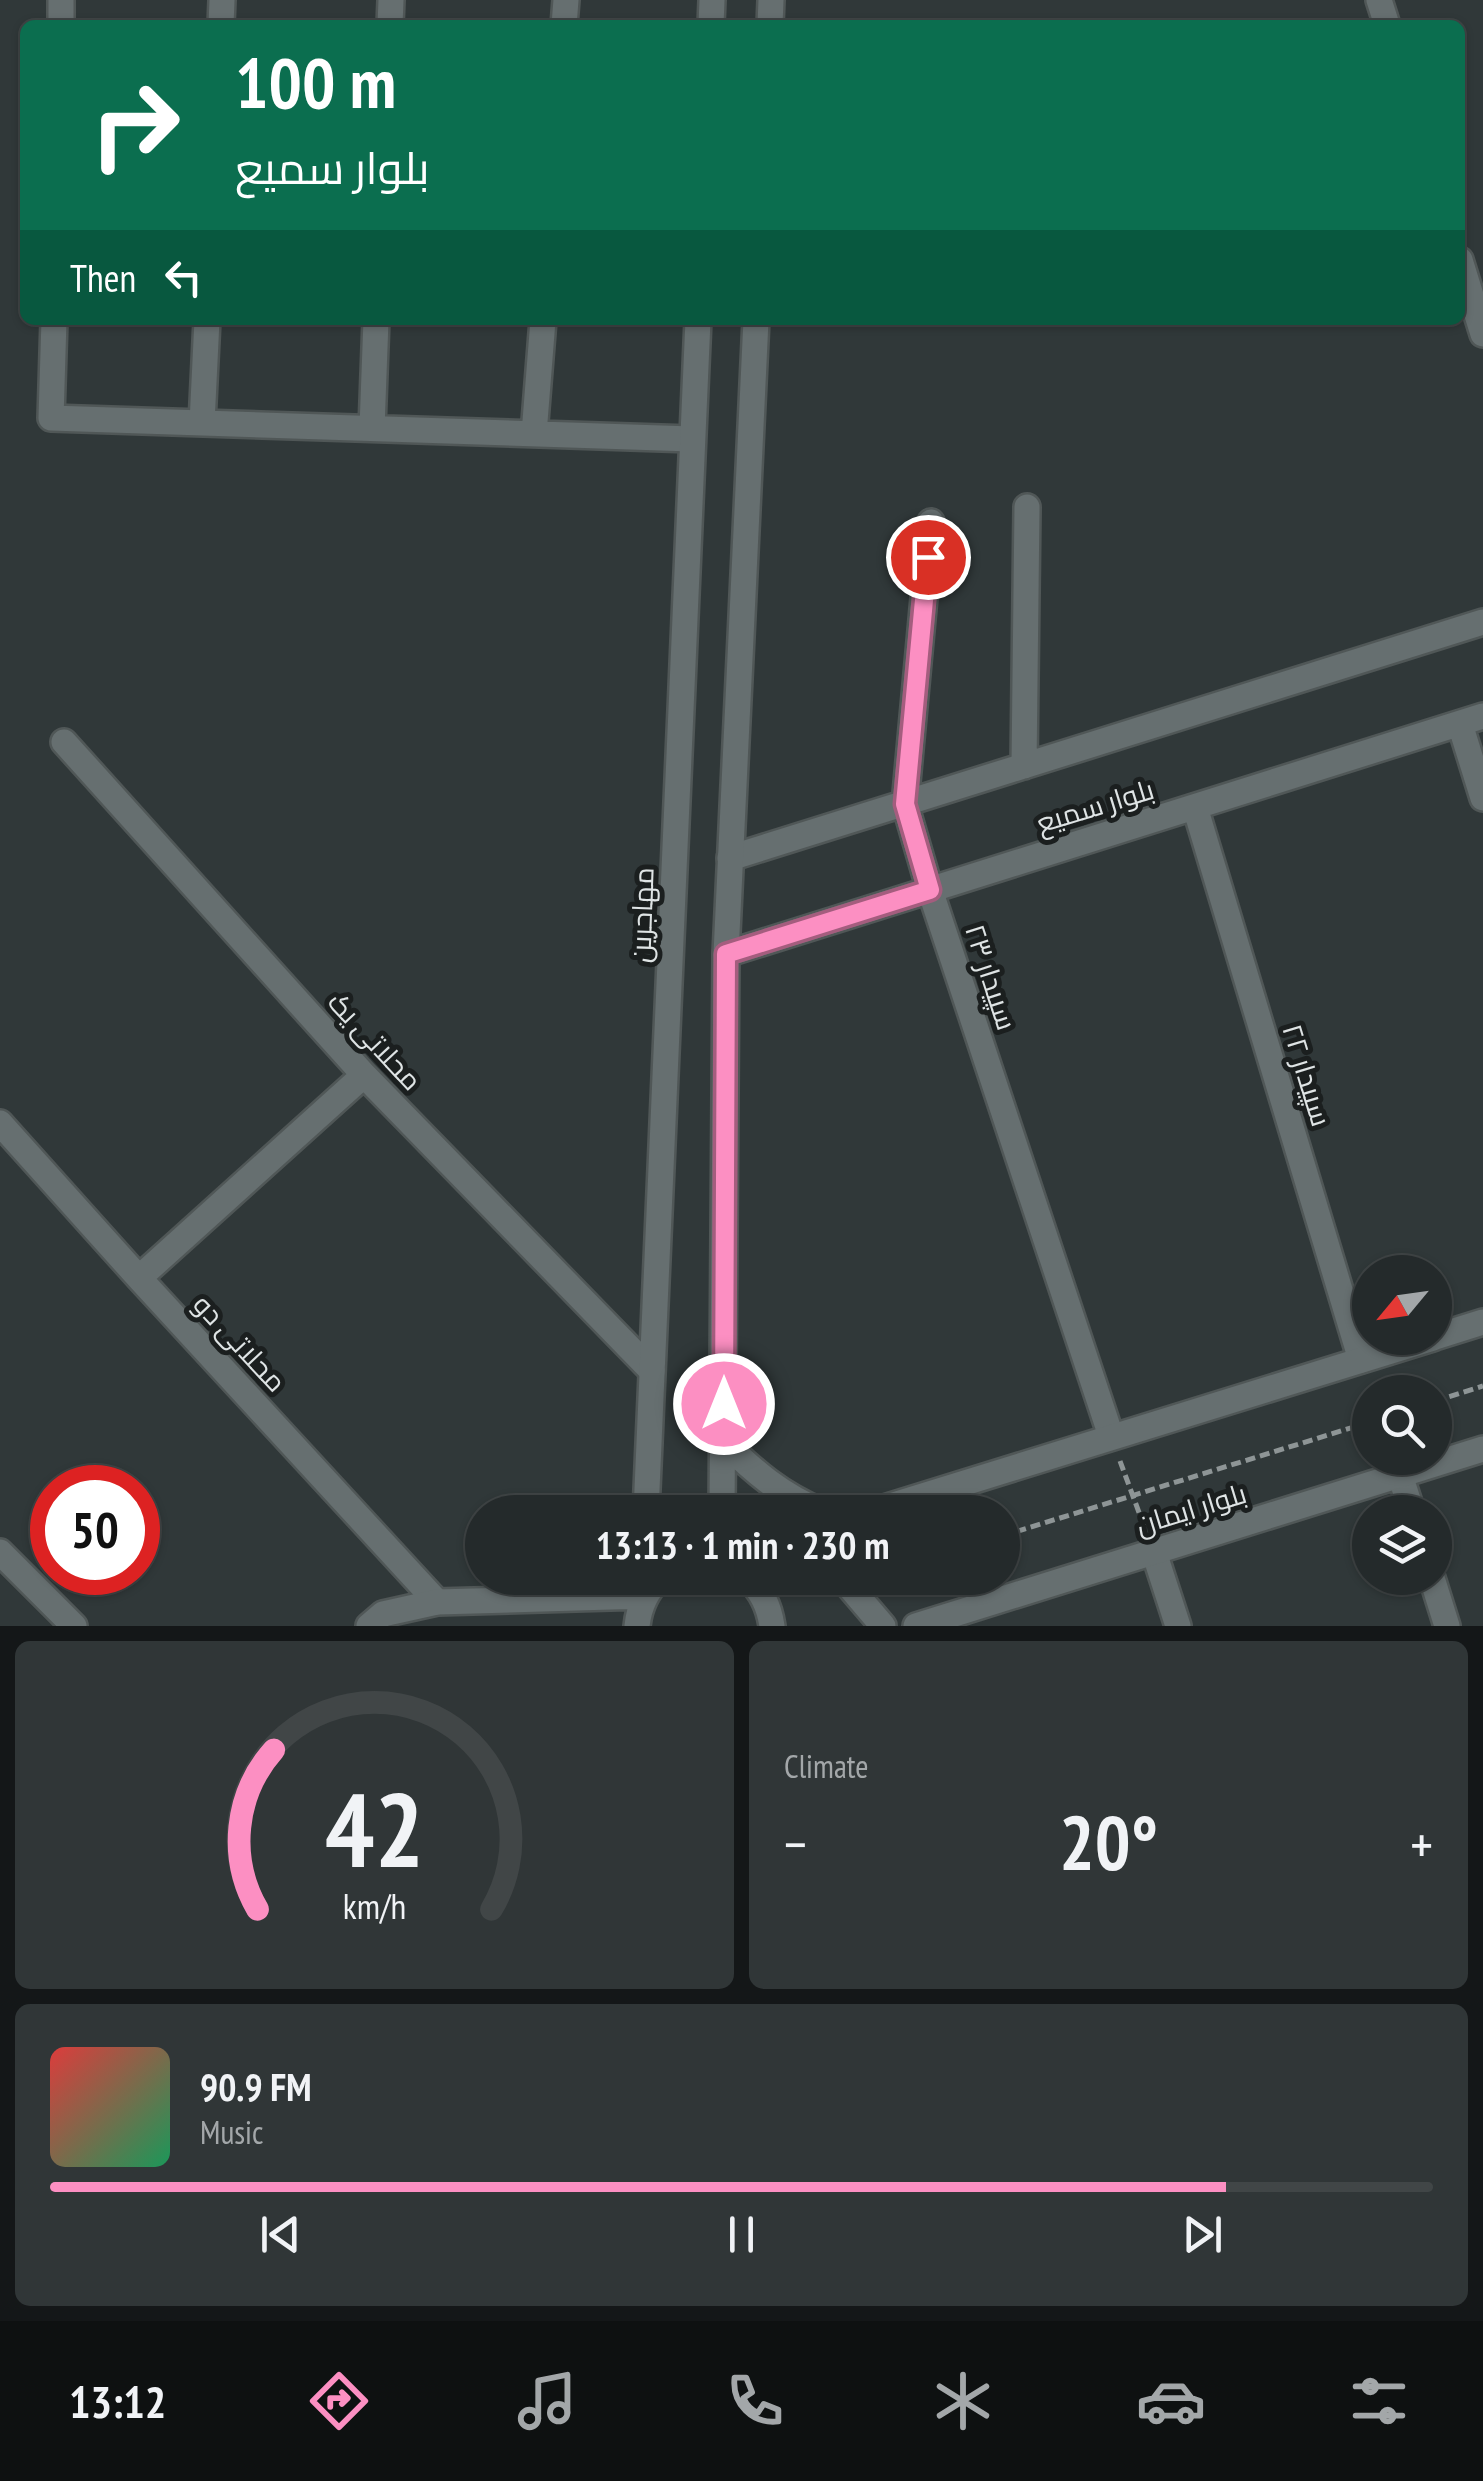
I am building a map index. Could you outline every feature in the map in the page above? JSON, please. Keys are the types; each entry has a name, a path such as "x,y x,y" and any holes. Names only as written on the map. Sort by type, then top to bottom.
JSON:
{"street":[{"path":"1465,271 1478,301 1483,334"},
{"path":"54,325 51,418 692,439"},
{"path":"202,423 207,325"},
{"path":"372,428 376,325"},
{"path":"534,434 543,325"},
{"name":"مهاجرین","path":"647,1495 698,325"},
{"path":"722,1495 726,954 756,325"},
{"path":"1024,766 1027,507"},
{"name":"سپیدار ۲۳","path":"931,522 905,804 1111,1436"},
{"path":"730,858 1483,622"},
{"path":"1471,720 1483,798"},
{"name":"بلوار سمیع","path":"726,954 1471,720"},
{"name":"محلاتی یک","path":"64,742 364,1076 652,1371"},
{"name":"سپیدار ۲۲","path":"1195,807 1361,1360"},
{"path":"139,1278 364,1076"},
{"name":"محلاتی دو","path":"0,1124 438,1602"},
{"path":"1452,1331 1483,1322"},
{"path":"925,1495 1377,1355"},
{"path":"723,1441 758,1475 788,1495"},
{"name":"بلوار ایمان","path":"1452,1459 1483,1449"},
{"path":"1400,1475 1406,1495"},
{"name":"بلوار ایمان","path":"918,1626 1400,1475"},
{"path":"0,1552 74,1626"},
{"path":"1154,1552 1178,1626"},
{"path":"368,1626 383,1614 438,1602 526,1595"},
{"path":"637,1626 648,1595"},
{"path":"762,1595 772,1626"},
{"path":"857,1595 883,1626"},
{"path":"1437,1595 1447,1626"}],"path":[{"path":"1452,1396 1483,1386"},
{"path":"1020,1531 1352,1428"},
{"path":"1111,1436 1154,1552"}],"route":[{"path":"724,1404 726,954 930,890 905,804 928,557"}]}
